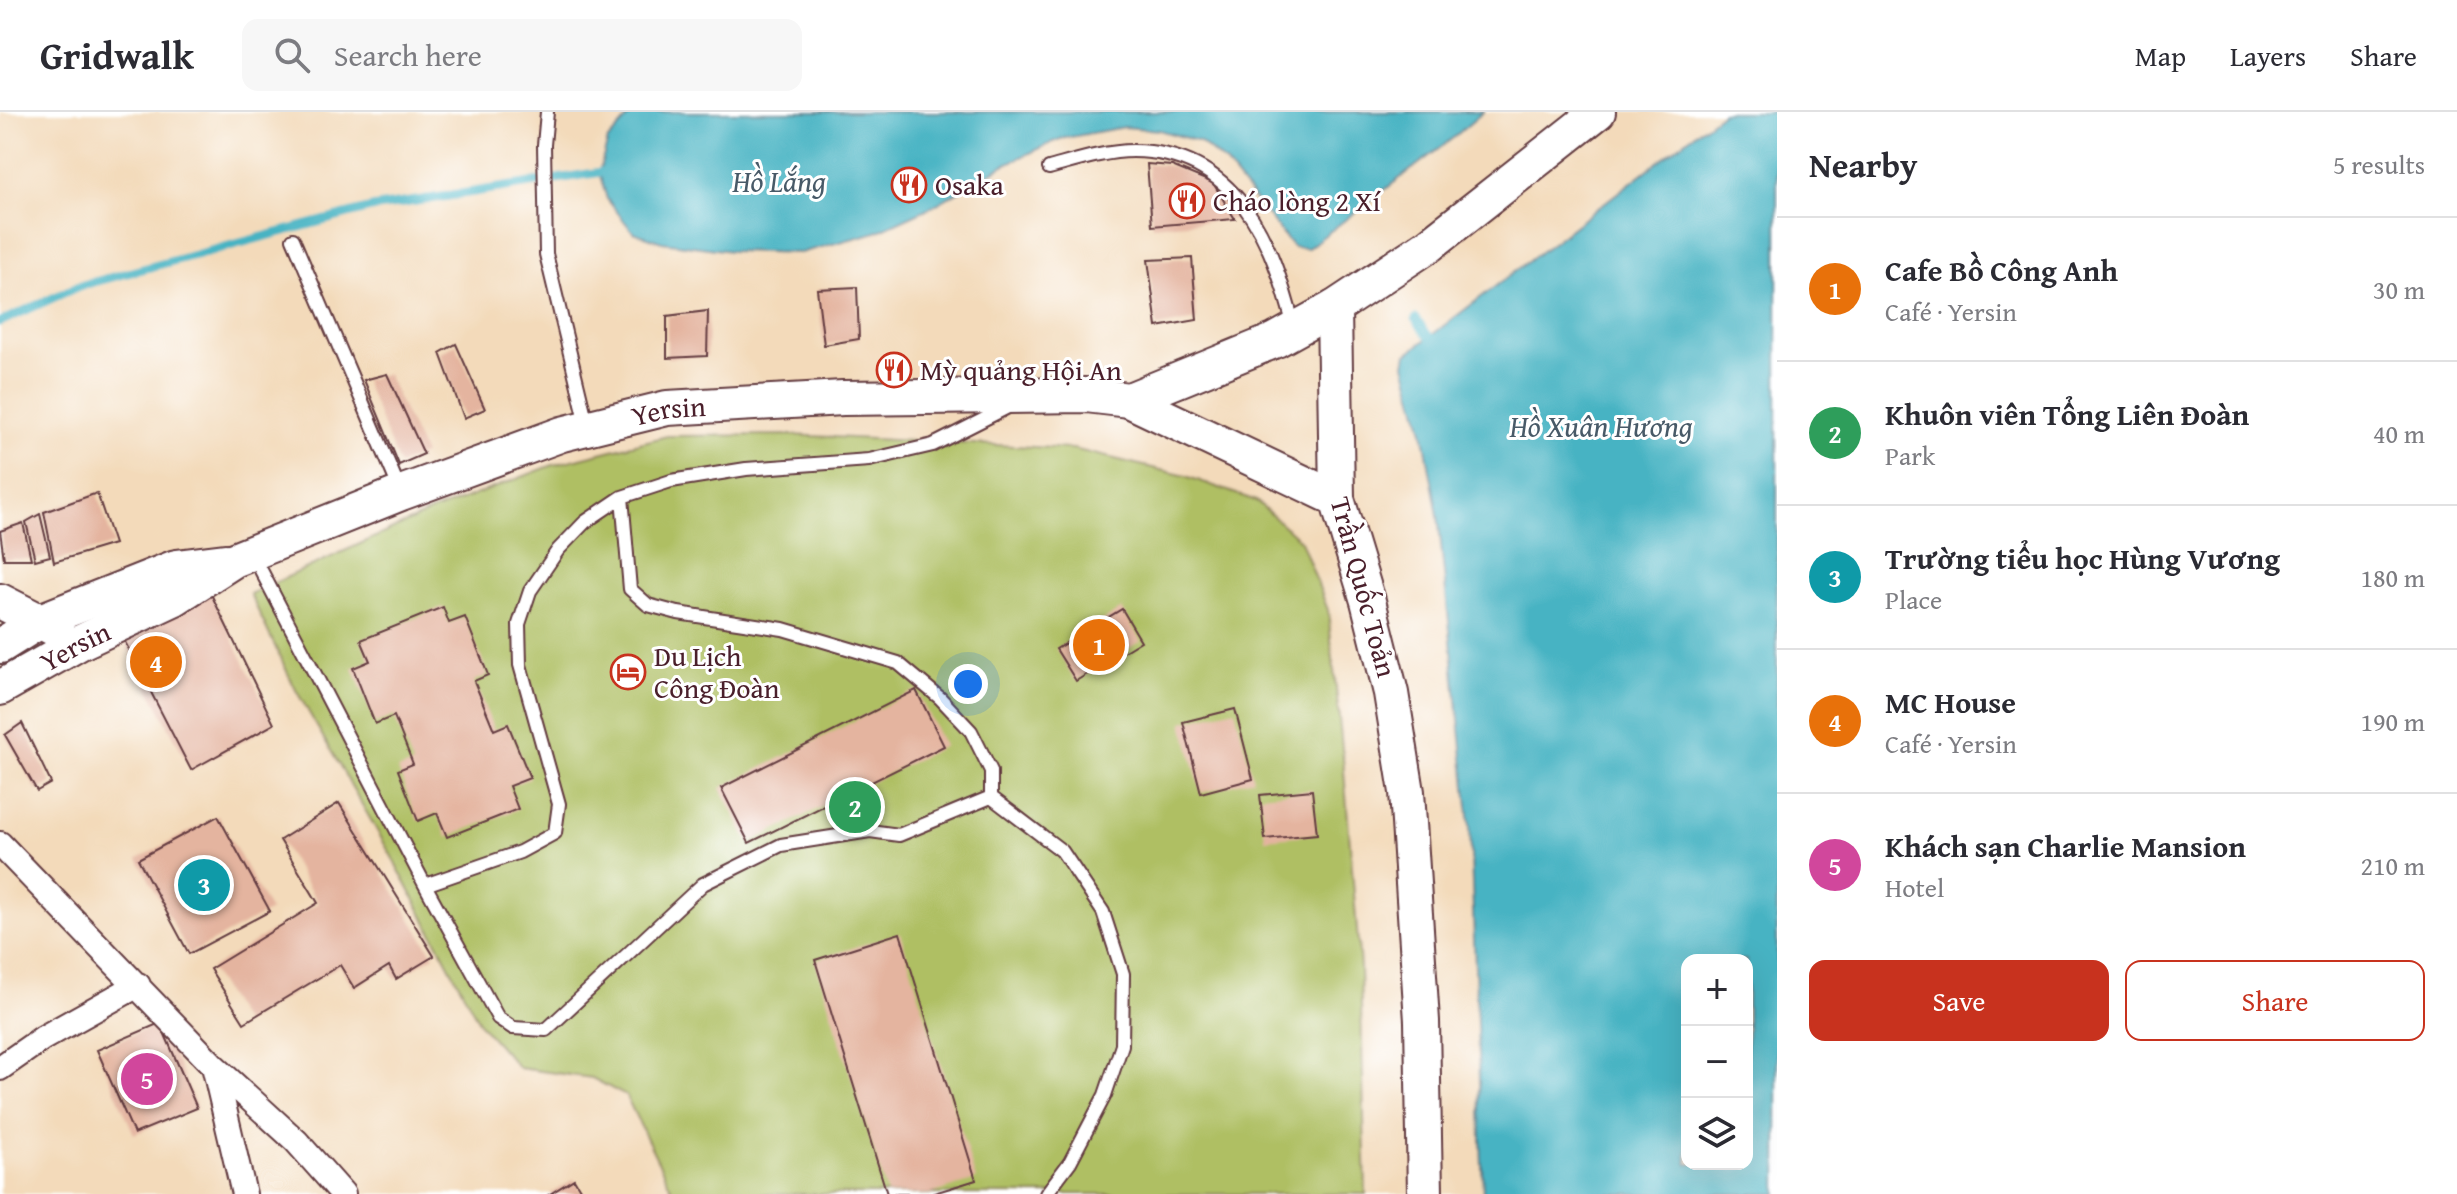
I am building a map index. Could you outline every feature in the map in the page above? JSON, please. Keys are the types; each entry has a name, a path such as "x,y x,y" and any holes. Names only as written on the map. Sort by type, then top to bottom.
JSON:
{"main road":[{"path":"1334,308 1429,245 1598,112"},
{"name":"Yersin","path":"1129,400 1294,330 1334,308"},
{"name":"Trần Quốc Toản","path":"1334,308 1337,499 1368,601 1391,693 1407,792 1422,1021 1425,1194"},
{"name":"Yersin","path":"0,688 81,642 175,598 242,556 562,434 667,408 843,398 1086,395 1129,400 1337,499"},
{"name":"Yersin","path":"0,646 40,621 176,567 242,556"},
{"path":"0,601 81,642"}],"street":[{"path":"0,844 214,1066 296,1141 343,1194"},
{"path":"0,1068 43,1038 138,985"},
{"path":"214,1066 244,1194"}],"lane":[{"path":"547,112 544,145 546,254 588,427"},
{"path":"1049,168 1133,151 1177,158 1216,177 1251,212 1282,282 1294,330"},
{"path":"293,239 401,493"},
{"path":"425,885 520,852 555,833 559,804 520,665 519,624 530,591 558,550 585,522 622,497 671,481 746,469 869,460 921,448 965,431 1029,396"},
{"path":"622,497 630,589 648,605 678,613 783,629 898,663 940,698 971,731 991,771 991,797"},
{"path":"242,556 498,1018 513,1028 546,1030 703,884 781,845 870,831 899,835 991,797"},
{"path":"991,797 1062,851 1103,912 1123,974 1122,1045 1105,1095 1070,1162 1046,1194"}],"green space":[{"path":"791,435 1073,449 1186,476 1256,501 1301,541 1328,610 1343,758 1360,967 1366,1194 674,1194 626,1096 592,1078 519,1068 480,1024 391,855 296,690 250,594 428,513 553,465 667,436"}],"water":[{"name":"Hồ Lắng","path":"633,112 1483,112 1308,248 1293,247 1225,163 1200,142 1159,130 1124,127 1060,139 1004,165 935,205 876,232 800,253 731,251 662,242 633,232 607,199 599,172 608,140"},
{"name":"Hồ Xuân Hương","path":"1723,112 1777,112 1777,1194 1483,1194 1470,826 1438,515 1423,431 1405,364 1407,354"}],"building":[{"name":"Cháo lòng 2 Xí","path":"1147,164 1172,166 1213,183 1235,219 1152,226"},
{"path":"1192,258 1197,320 1157,327 1148,260"},
{"path":"857,287 859,339 824,345 817,289"},
{"path":"708,311 707,356 667,358 667,316"},
{"path":"456,344 485,409 464,418 440,353"},
{"path":"387,374 424,454 399,465 364,380"},
{"path":"97,493 114,544 54,562 44,512"},
{"path":"40,514 50,556 35,560 26,522"},
{"path":"23,523 31,559 4,559 0,531"},
{"path":"211,594 274,724 191,770 124,640"},
{"path":"443,607 449,623 465,617 488,675 474,681 494,730 508,724 530,778 509,786 518,809 447,837 437,813 418,821 398,770 413,764 394,716 375,724 353,668 370,661 361,640"},
{"path":"1122,609 1141,641 1076,681 1056,649"},
{"path":"916,690 944,746 749,843 721,788"},
{"path":"1235,709 1253,779 1201,793 1183,722"},
{"path":"22,723 51,783 37,791 5,735"},
{"path":"1312,790 1317,834 1265,839 1260,795"},
{"path":"339,803 434,956 396,979 389,966 354,988 340,965 244,1023 210,969 318,903 280,840"},
{"path":"218,816 270,911 189,954 138,859"},
{"path":"900,933 976,1180 931,1194 887,1194 815,960"},
{"path":"160,1023 197,1108 134,1134 97,1050"},
{"path":"574,1179 583,1194 550,1194"}],"waterway":[{"path":"0,322 79,286 371,208 608,171"},
{"path":"1416,319 1429,337 1438,342"}],"place":[{"name":"Osaka","path":"909,185"},
{"name":"Cháo lòng 2 Xí","path":"1187,201"},
{"name":"Mỳ quảng Hội An","path":"894,370"},
{"name":"Cafe Bồ Công Anh","path":"1099,645"},
{"name":"MC House","path":"156,662"},
{"name":"Du Lịch Công Đoàn","path":"628,672"},
{"name":"Khuôn viên Tổng Liên Đoàn","path":"855,807"},
{"name":"Trường tiểu học Hùng Vương","path":"204,885"},
{"name":"Khách sạn Charlie Mansion","path":"147,1079"}]}
